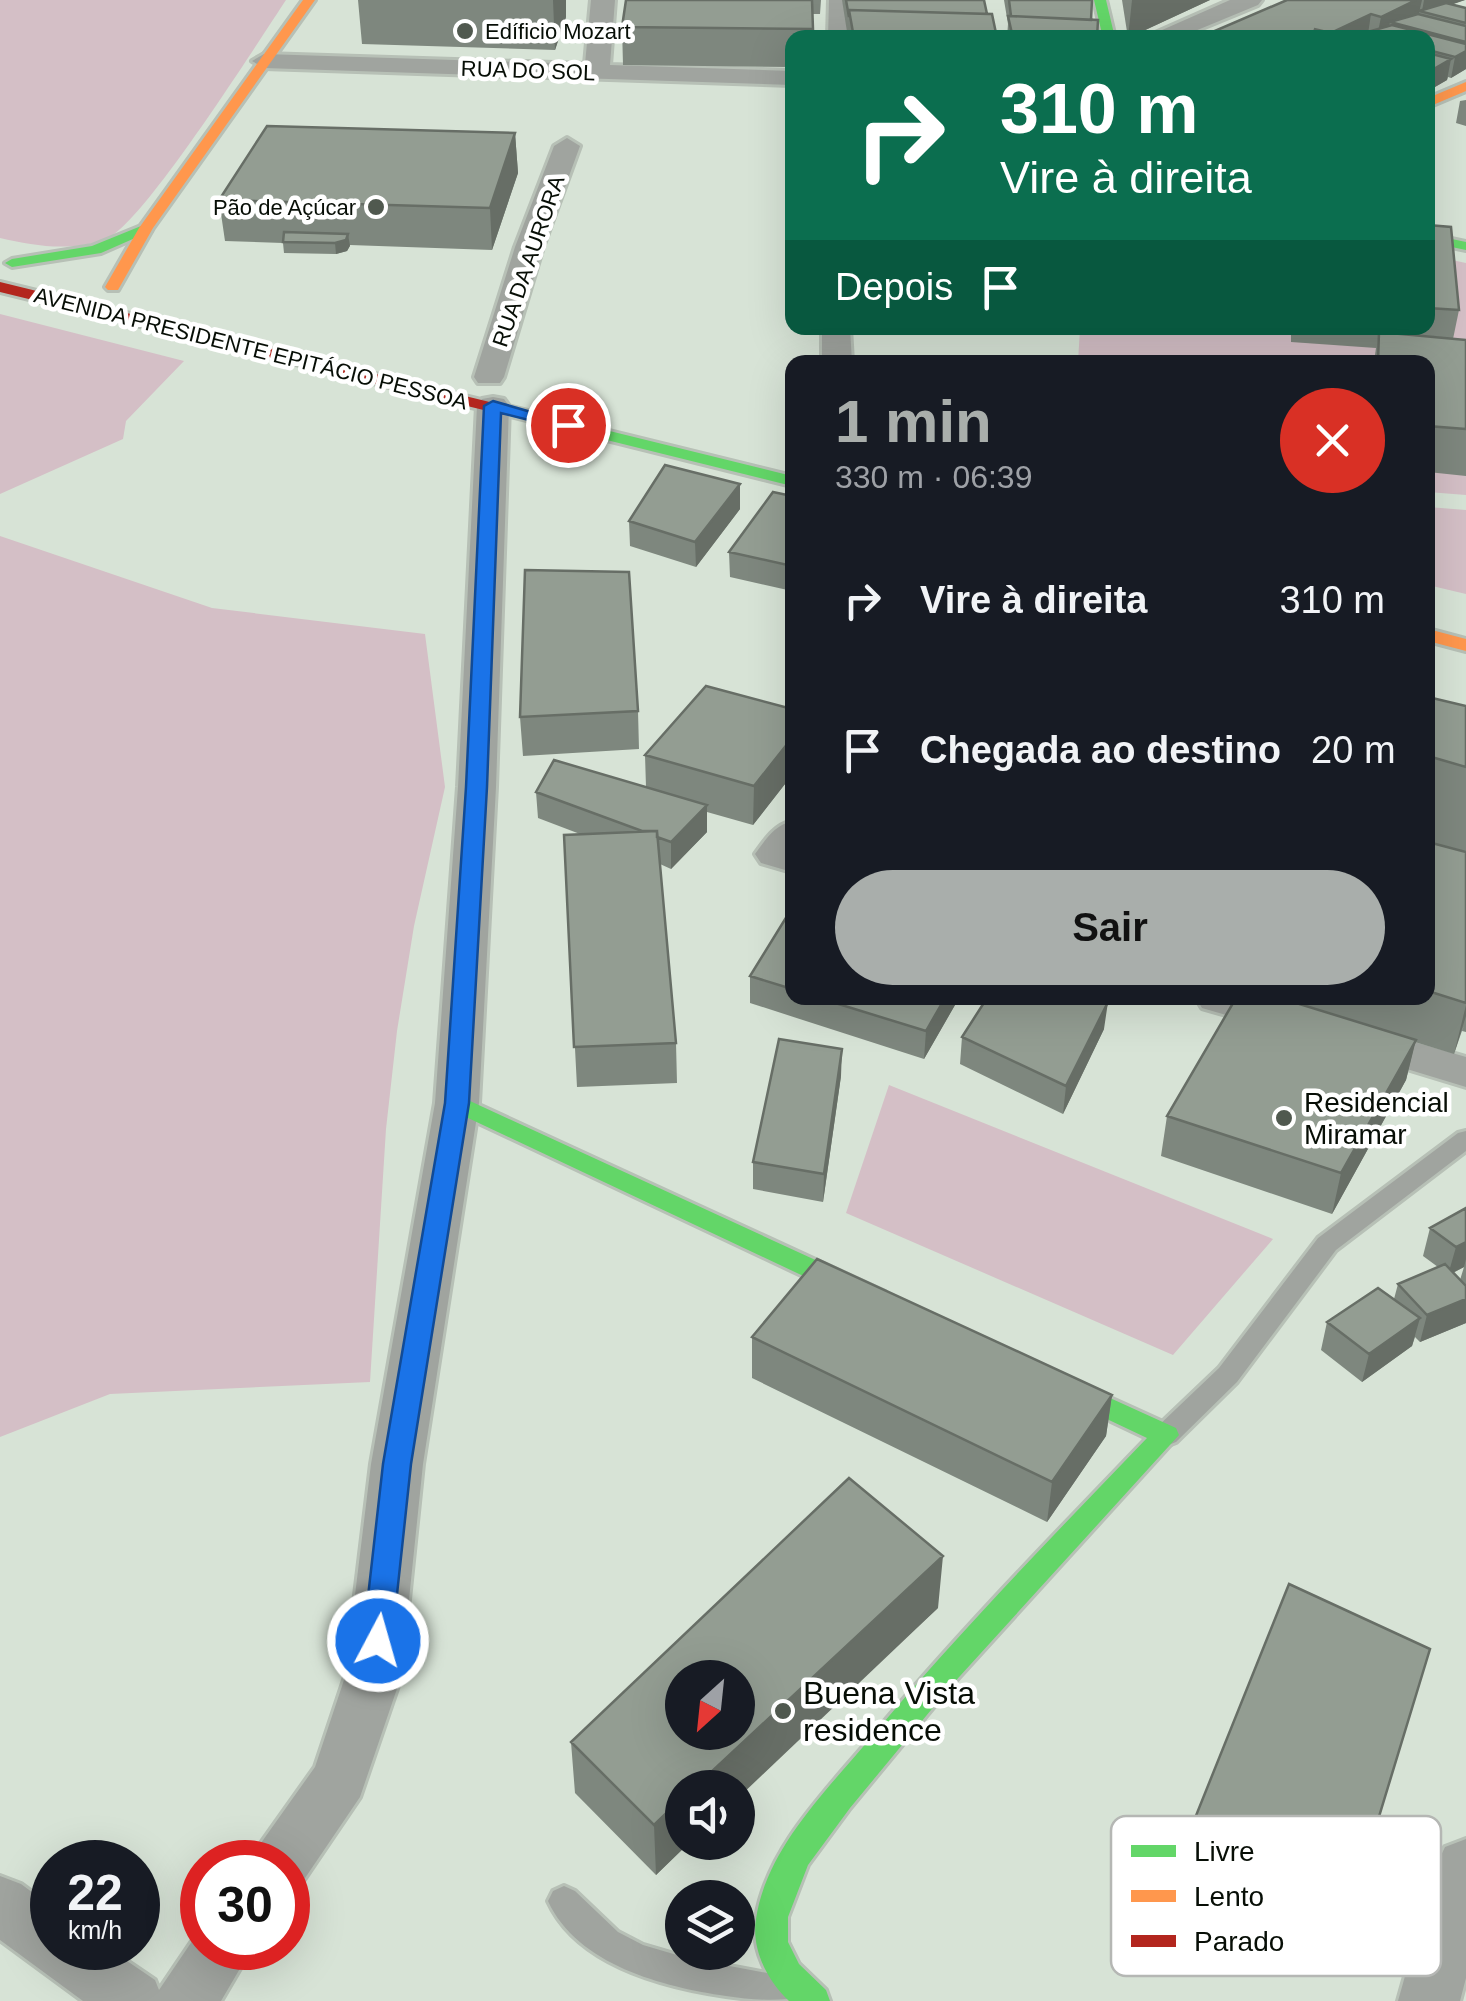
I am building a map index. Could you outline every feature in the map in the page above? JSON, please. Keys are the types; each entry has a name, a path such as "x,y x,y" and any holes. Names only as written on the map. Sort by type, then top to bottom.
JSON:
{"street":[{"path":"6,261 96,250 146,228 183,182 309,0"},
{"path":"597,72 603,0"},
{"path":"840,0 840,30"},
{"path":"1100,0 1107,30"},
{"path":"1176,30 1250,0"},
{"name":"RUA DO SOL","path":"264,61 785,78"},
{"path":"1435,100 1466,86"},
{"name":"RUA DA AURORA","path":"297,1840 340,1779 374,1677 397,1464 457,1103 478,768 490,384 528,247 567,146"},
{"name":"AVENIDA PRESIDENTE EPITÁCIO PESSOA","path":"6,261 105,285 146,228"},
{"path":"1435,239 1466,246"},
{"name":"AVENIDA PRESIDENTE EPITÁCIO PESSOA","path":"0,287 490,384 785,479"},
{"path":"1435,637 1466,645"},
{"path":"1240,1005 1466,1072"},
{"path":"457,1103 900,1310"},
{"path":"807,1996 780,1966 770,1944 772,1916 816,1828 910,1710 1166,1435 1024,1368"},
{"path":"1441,1957 1466,1866"},
{"path":"0,1904 30,1926"},
{"path":"90,1970 133,2001"},
{"path":"185,2001 207,1970"},
{"path":"1429,2001 1436,1976"}],"lane":[{"path":"1166,1435 1228,1374 1327,1244 1466,1139"},
{"path":"564,1901 583,1928 623,1954 681,1972 807,1996"}],"shaded area":[{"path":"0,0 286,0 171,169 123,227 106,239 66,247 0,238"},
{"path":"1435,256 1466,263 1466,495 1435,493 1435,355 1078,355 1080,335 1435,335"},
{"path":"0,314 184,361 126,421 123,439 0,494"},
{"path":"1435,508 1466,510 1466,594 1435,587"},
{"path":"0,536 212,608 425,634 445,787 414,926 397,1031 386,1129 370,1382 110,1394 0,1437"},
{"path":"889,1085 1273,1239 1173,1355 846,1213"}],"building":[{"path":"626,0 812,0 813,29 622,27"},
{"path":"846,0 984,0 987,14 849,10 849,17"},
{"path":"1009,0 1092,0 1091,20 1011,16"},
{"path":"1287,0 1416,0 1381,17 1371,14 1337,30 1217,30"},
{"path":"1446,3 1466,8 1466,23 1419,11"},
{"path":"849,10 992,14 995,30 853,30"},
{"path":"1418,14 1466,26 1466,42 1435,34 1435,30 1390,22"},
{"path":"1008,16 1098,20 1097,30 1011,30"},
{"path":"1392,25 1411,30 1374,30"},
{"path":"1435,36 1466,44 1466,51 1455,57 1435,52"},
{"path":"1435,55 1451,59 1435,68"},
{"path":"267,126 515,133 490,208 219,200"},
{"path":"1435,226 1451,227 1459,310 1435,308"},
{"path":"284,232 348,234 346,240 335,243 283,242"},
{"path":"1379,335 1466,340 1466,429 1435,427 1435,355 1378,355"},
{"path":"665,465 740,484 695,542 629,521"},
{"path":"773,492 785,495 785,564 729,552"},
{"path":"525,570 629,572 638,711 520,717"},
{"path":"706,686 785,707 785,747 754,786 645,755"},
{"path":"1435,699 1466,706 1466,767 1435,758"},
{"path":"554,760 707,805 671,842 657,837 657,831 642,831 536,792"},
{"path":"657,831 676,1043 574,1047 564,835"},
{"path":"1435,844 1466,852 1466,1003 1435,993"},
{"path":"785,919 785,987 750,976"},
{"path":"842,1005 941,1005 926,1031"},
{"path":"983,1005 1106,1005 1066,1086 962,1037"},
{"name":"Residencial Miramar","path":"1232,1005 1303,1005 1416,1040 1341,1173 1167,1116"},
{"path":"779,1039 842,1049 824,1174 753,1162"},
{"path":"1466,1208 1466,1242 1456,1247 1430,1228"},
{"path":"817,1259 1112,1395 1052,1482 752,1337"},
{"path":"1445,1264 1466,1286 1466,1299 1427,1315 1398,1284"},
{"path":"1378,1288 1420,1318 1369,1354 1327,1322"},
{"path":"849,1478 943,1556 755,1731 755,1660 665,1660 665,1750 735,1750 713,1770 665,1770 665,1814 654,1825 571,1742"},
{"path":"1289,1584 1430,1649 1379,1816 1196,1816"}],"traffic: fast":[{"path":"1100,0 1107,30"},
{"path":"12,263 96,250 146,228"},
{"path":"1435,239 1466,246"},
{"path":"504,410 785,479"},
{"path":"457,1103 876,1299"},
{"path":"814,2001 787,1975 772,1942 772,1917 778,1896 797,1855 839,1798 940,1678 1166,1435 1044,1378"}],"traffic: slow":[{"path":"113,287 146,228 309,0"},
{"path":"1435,100 1466,86"},
{"path":"1435,637 1466,645"}],"traffic: jam":[{"path":"0,287 504,410"}],"place":[{"name":"Edíficio Mozart","path":"465,31"},
{"name":"Pão de Açúcar","path":"376,207"},
{"name":"Residencial Miramar","path":"1284,1118"},
{"name":"Buena Vista residence","path":"783,1711"}],"route":[{"path":"378,1641 397,1464 457,1103 493,406 568,425"}]}
